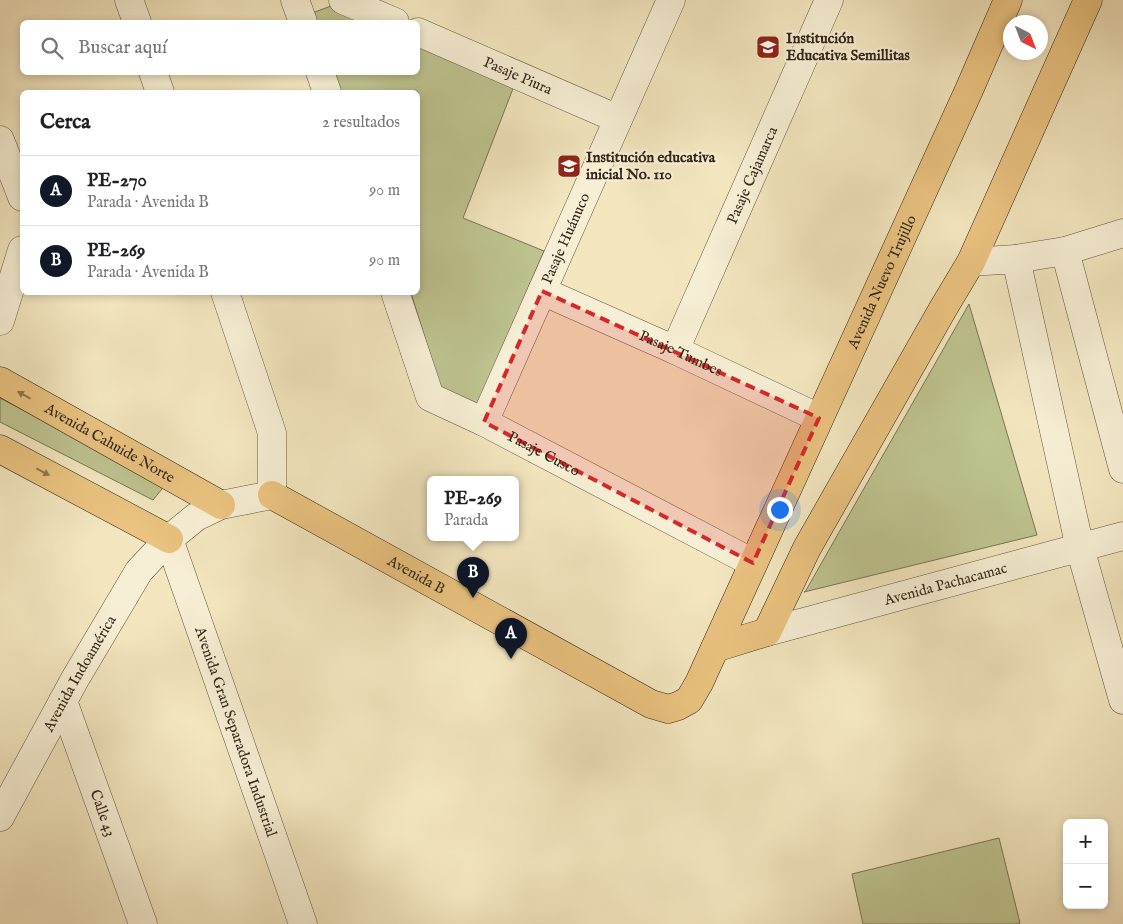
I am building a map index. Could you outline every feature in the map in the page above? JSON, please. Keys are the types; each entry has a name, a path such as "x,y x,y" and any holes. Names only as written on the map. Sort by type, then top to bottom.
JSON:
{"main road":[{"name":"Avenida Nuevo Trujillo","path":"753,563 969,90 1008,0"},
{"path":"715,648 768,632 807,548 971,262 1088,0"},
{"name":"Avenida Cahuide Norte","path":"0,381 220,505"},
{"path":"0,449 169,539"},
{"name":"Avenida B","path":"272,495 651,704 668,709 689,700 715,648 753,563"}],"street":[{"path":"129,0 136,20"},
{"path":"296,0 302,20"},
{"path":"343,0 390,20"},
{"name":"Pasaje Huánuco","path":"484,422 671,0"},
{"name":"Pasaje Cajamarca","path":"675,350 829,0"},
{"name":"Pasaje Piura","path":"420,33 618,119"},
{"path":"154,75 159,90"},
{"path":"321,75 326,90"},
{"path":"3,152 20,192"},
{"path":"971,262 1016,259 1065,251 1123,233"},
{"path":"1065,251 1123,469"},
{"path":"0,321 20,256"},
{"path":"1016,259 1080,548 1123,700"},
{"name":"Pasaje Tumbes","path":"542,291 675,350 819,418"},
{"path":"169,539 196,517 220,505 272,495 272,433 233,295"},
{"name":"Pasaje Cusco","path":"396,295 430,397 484,422 753,563"},
{"name":"Avenida Pachacamac","path":"768,632 1123,536"},
{"name":"Avenida Indoamérica","path":"0,817 7,788 63,701 139,571 169,539"},
{"name":"Avenida Gran Separadora Industrial","path":"169,539 303,924"},
{"name":"Calle 43","path":"63,701 137,919"}],"highlighted area":[{"path":"542,291 819,418 753,563 484,422"}],"green space":[{"path":"331,6 363,20 315,20 312,13"},
{"path":"420,45 514,86 463,218 544,251 478,405 441,389 412,295 420,295 420,90 340,90 335,75 420,75"},
{"path":"969,304 1037,535 805,592"},
{"path":"0,398 166,484 153,500 0,422"},
{"path":"999,838 1020,923 863,924 852,874"}],"place":[{"name":"Institución Educativa Semillitas","path":"768,47"},
{"name":"Institución educativa inicial No. 110","path":"569,166"},
{"name":"PE-269","path":"473,598"},
{"name":"PE-270","path":"511,659"}]}
